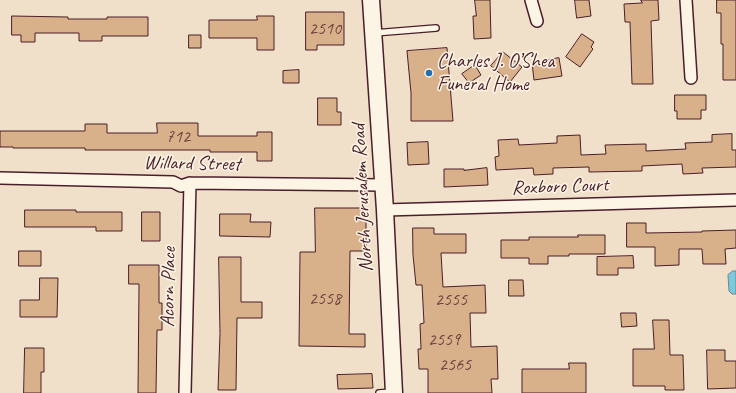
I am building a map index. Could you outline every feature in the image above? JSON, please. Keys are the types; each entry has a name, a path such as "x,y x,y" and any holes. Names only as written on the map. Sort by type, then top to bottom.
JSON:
{"main road":[{"name":"North Jerusalem Road","path":"371,0 372,33 384,186 389,393"}],"street":[{"path":"531,0 537,21"},
{"path":"686,0 690,78"},
{"name":"Willard Street","path":"0,178 173,182 181,186 190,182 384,186"},
{"name":"Acorn Place","path":"185,393 190,182"},
{"name":"Roxboro Court","path":"385,210 736,200"}],"lane":[{"path":"372,33 436,28"}],"water":[{"path":"733,271 736,271 736,294 732,294 729,291 728,275"}],"building":[{"path":"475,0 490,0 491,38 474,39 473,16 476,16"},
{"path":"575,0 589,0 591,16 577,18"},
{"path":"641,0 658,0 659,20 651,21 653,84 632,84 630,22 625,22 624,4 642,3"},
{"path":"717,0 736,0 736,80 723,80 721,13 717,13"},
{"path":"306,12 344,12 344,45 317,45 317,50 306,50"},
{"path":"12,16 68,17 68,19 148,17 148,36 102,36 102,41 79,41 79,33 35,33 35,42 21,42 21,35 12,35"},
{"path":"257,16 274,16 274,50 257,50 257,38 209,38 209,20 257,20"},
{"path":"582,34 594,42 591,47 593,49 580,67 566,57"},
{"path":"189,35 201,35 201,48 189,48"},
{"name":"Charles J. O’Shea Funeral Home","path":"447,48 453,121 411,121 411,93 407,51"},
{"path":"503,52 522,67 510,82 491,66"},
{"path":"559,58 562,76 534,80 532,63"},
{"path":"475,65 481,75 469,83 462,74"},
{"path":"299,70 299,83 283,83 283,71"},
{"path":"675,95 706,95 706,110 701,110 701,119 677,119 677,111 675,111"},
{"path":"318,98 337,98 337,112 341,112 341,125 318,125"},
{"path":"157,123 198,123 198,136 257,136 257,132 272,132 272,161 257,161 257,152 210,152 210,150 85,150 85,148 0,147 0,131 85,131 85,124 107,124 107,133 157,133"},
{"path":"732,134 732,150 736,150 736,167 702,168 703,173 683,174 682,164 642,166 642,171 589,172 589,167 553,168 553,174 534,175 533,168 496,170 495,157 499,156 498,140 518,139 519,145 557,143 557,136 580,135 581,155 606,154 605,145 646,144 646,151 686,149 685,143 712,142 712,135"},
{"path":"428,142 429,164 408,165 407,143"},
{"path":"487,168 488,185 444,187 444,169 464,170"},
{"path":"315,208 366,208 366,251 350,251 349,334 365,334 365,347 299,346 300,252 315,252"},
{"path":"25,210 122,212 122,231 96,231 96,227 25,227"},
{"path":"142,212 160,212 160,241 142,241"},
{"path":"220,214 251,214 250,222 271,222 270,237 220,236"},
{"path":"627,223 646,223 646,233 736,230 736,248 725,249 726,264 703,264 702,249 679,249 679,265 655,266 655,247 627,247"},
{"path":"413,228 434,228 434,234 466,234 466,253 441,253 443,287 485,285 486,313 470,313 471,347 497,346 498,379 491,379 492,393 428,393 428,369 419,369 418,349 421,349 420,324 424,323 422,285 416,285 413,255"},
{"path":"578,235 605,235 605,254 569,254 569,256 548,256 548,264 529,264 529,258 501,258 501,240 529,240 529,237 578,237"},
{"path":"19,251 41,251 41,266 19,266"},
{"path":"633,256 634,268 618,268 618,275 597,275 597,257"},
{"path":"219,257 241,257 241,302 262,302 262,318 237,318 236,390 218,390 220,334"},
{"path":"129,265 159,265 159,303 162,303 162,330 157,330 156,393 138,393 139,284 129,284"},
{"path":"40,278 58,278 57,317 20,317 20,300 39,300"},
{"path":"509,280 523,280 524,296 509,296"},
{"path":"621,313 636,313 637,326 622,327"},
{"path":"653,320 669,320 670,355 683,355 684,390 665,390 665,386 633,386 633,349 654,349"},
{"path":"25,348 44,348 44,372 41,372 41,393 24,393"},
{"path":"707,350 725,350 725,361 736,361 736,388 708,389"},
{"path":"569,363 586,363 586,393 522,393 522,369 569,369"},
{"path":"372,374 373,388 338,389 337,375"}],"place":[{"name":"Charles J. O’Shea Funeral Home","path":"429,73"}]}
